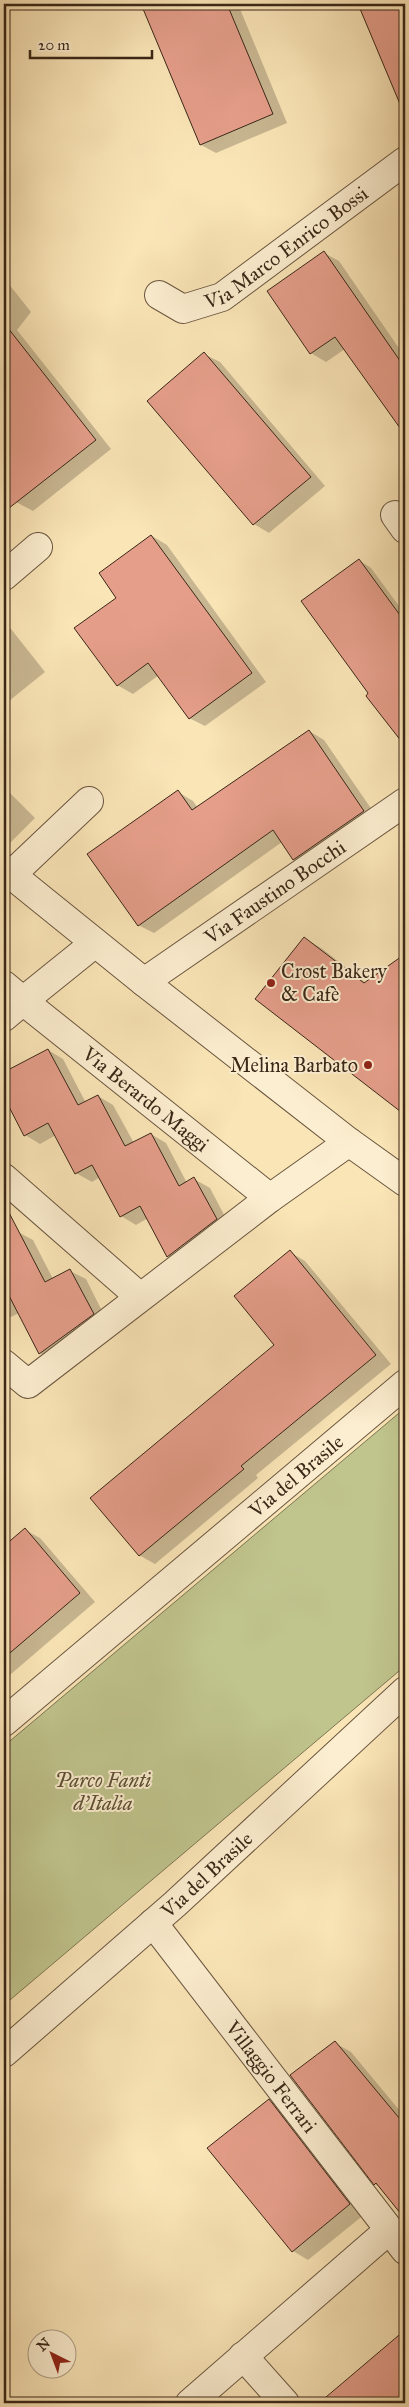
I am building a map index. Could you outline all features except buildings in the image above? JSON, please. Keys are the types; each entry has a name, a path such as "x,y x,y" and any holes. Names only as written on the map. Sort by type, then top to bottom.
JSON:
{"street":[{"name":"Via Marco Enrico Bossi","path":"160,295 183,309 222,297 405,161"},
{"path":"4,576 38,547"},
{"path":"89,801 7,872 349,1142 405,1182"},
{"name":"Via Faustino Bocchi","path":"144,982 405,802"},
{"name":"Via Berardo Maggi","path":"95,943 10,1001 270,1198"},
{"path":"4,1364 28,1384 270,1198 349,1142"},
{"path":"4,1178 140,1297"},
{"name":"Via del Brasile","path":"4,1722 405,1384"},
{"name":"Via del Brasile","path":"4,2052 153,1923 405,1691"},
{"name":"Villaggio Ferrari","path":"153,1923 397,2240 243,2356 190,2403"},
{"path":"243,2356 285,2403"}],"green space":[{"name":"Parco Fanti d'Italia","path":"405,1408 405,1666 4,2005 4,1746"}],"place":[{"name":"Crost Bakery & Cafè","path":"271,983"},
{"name":"Melina Barbato","path":"368,1065"}]}
